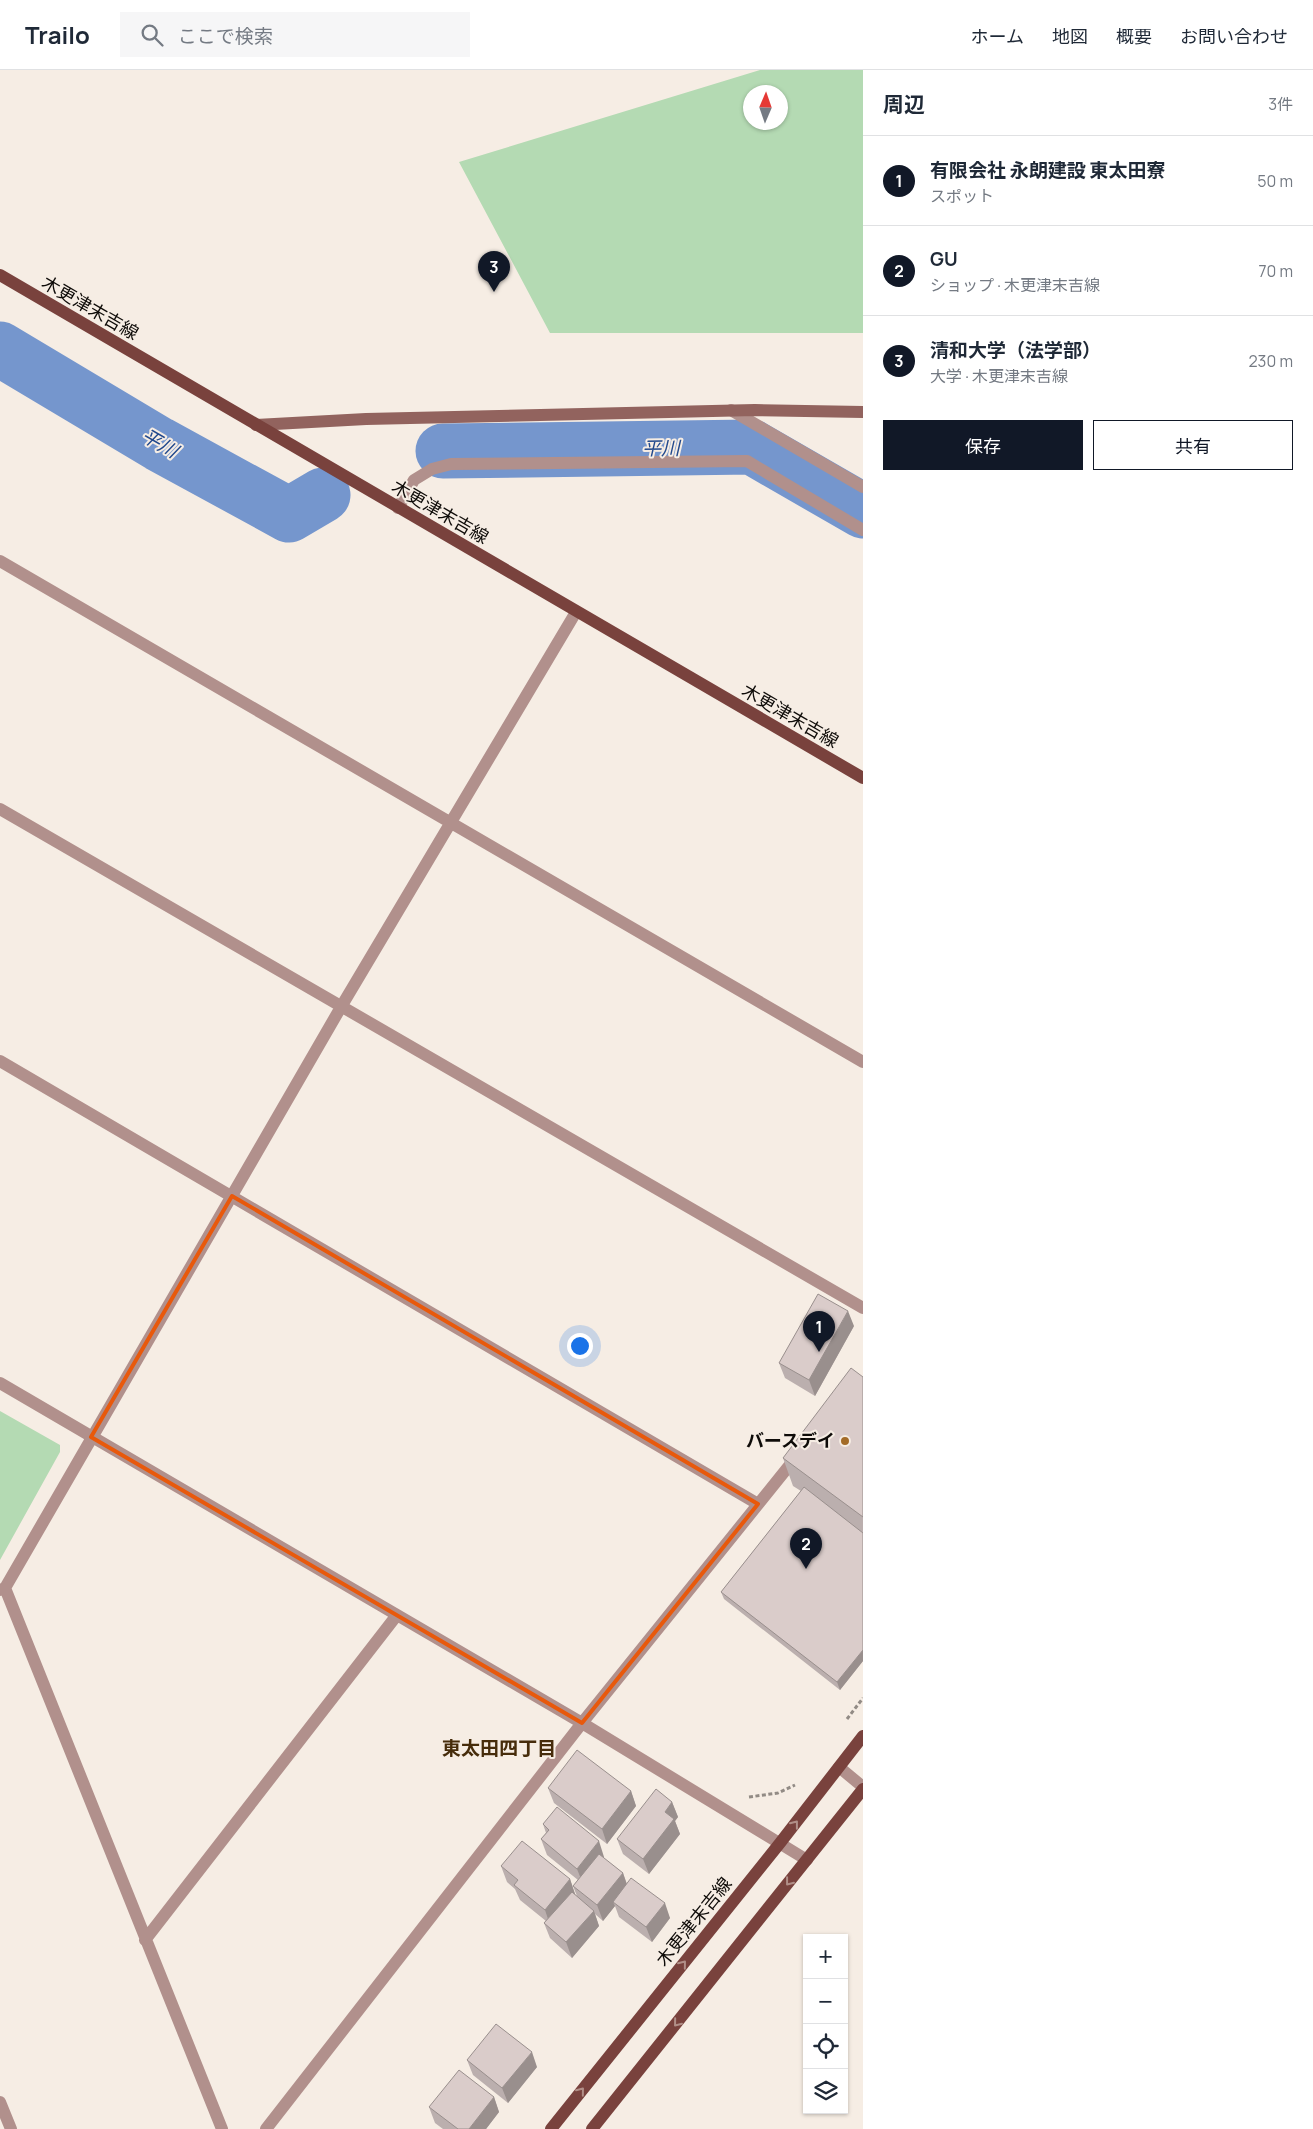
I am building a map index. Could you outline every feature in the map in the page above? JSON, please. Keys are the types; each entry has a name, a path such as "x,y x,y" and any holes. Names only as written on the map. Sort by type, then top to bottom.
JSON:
{"main road":[{"name":"木更津末吉線","path":"0,275 863,778"},
{"name":"木更津末吉線","path":"551,2129 780,1844 863,1736"},
{"path":"592,2129 863,1788"}],"street":[{"path":"731,410 863,487"},
{"path":"256,425 357,419 731,410 863,412"},
{"path":"398,508 414,480 432,469 451,464 747,461 863,530"},
{"path":"0,561 863,1062"},
{"path":"222,2129 3,1589 341,1007 576,612"},
{"path":"0,809 863,1308"},
{"path":"0,1061 758,1504"},
{"path":"0,1384 582,1723 807,1860"},
{"path":"266,2129 582,1723 808,1442"},
{"path":"144,1940 397,1616"},
{"path":"839,1767 863,1788"},
{"path":"0,2102 11,2129"}],"path":[{"path":"846,1720 863,1698"},
{"path":"740,1798 778,1793 795,1786 800,1778"}],"highlighted area":[{"path":"232,1196 758,1504 582,1723 91,1437"}],"green space":[{"path":"760,70 863,70 863,333 550,333 459,162"},
{"path":"0,1411 60,1445 60,1452 0,1560"}],"building":[{"path":"818,1294 848,1311 809,1380 779,1363"},
{"path":"851,1368 863,1377 863,1517 783,1458"},
{"path":"804,1487 863,1533 863,1650 837,1682 721,1592"},
{"path":"577,1750 631,1791 602,1829 548,1788"},
{"path":"656,1789 672,1802 665,1812 674,1819 643,1859 617,1839"},
{"path":"557,1807 599,1841 577,1869 541,1839 549,1830 543,1824"},
{"path":"522,1841 570,1879 545,1910 514,1885 518,1880 501,1866"},
{"path":"599,1854 623,1873 597,1905 573,1886"},
{"path":"631,1878 665,1903 646,1927 613,1902"},
{"path":"572,1892 594,1911 566,1942 544,1923"},
{"path":"496,2024 532,2052 502,2088 467,2060"},
{"path":"459,2070 494,2097 469,2129 458,2129 429,2107"}],"waterway":[{"name":"平川","path":"0,349 159,444 289,515 323,495"},
{"name":"平川","path":"443,451 752,447 863,511"}],"place":[{"name":"清和大学（法学部）","path":"494,292"},
{"name":"有限会社 永朗建設 東太田寮","path":"819,1352"},
{"name":"バースデイ","path":"845,1441"},
{"name":"GU","path":"806,1569"}],"district":[{"name":"東太田四丁目","path":"499,1748"}]}
